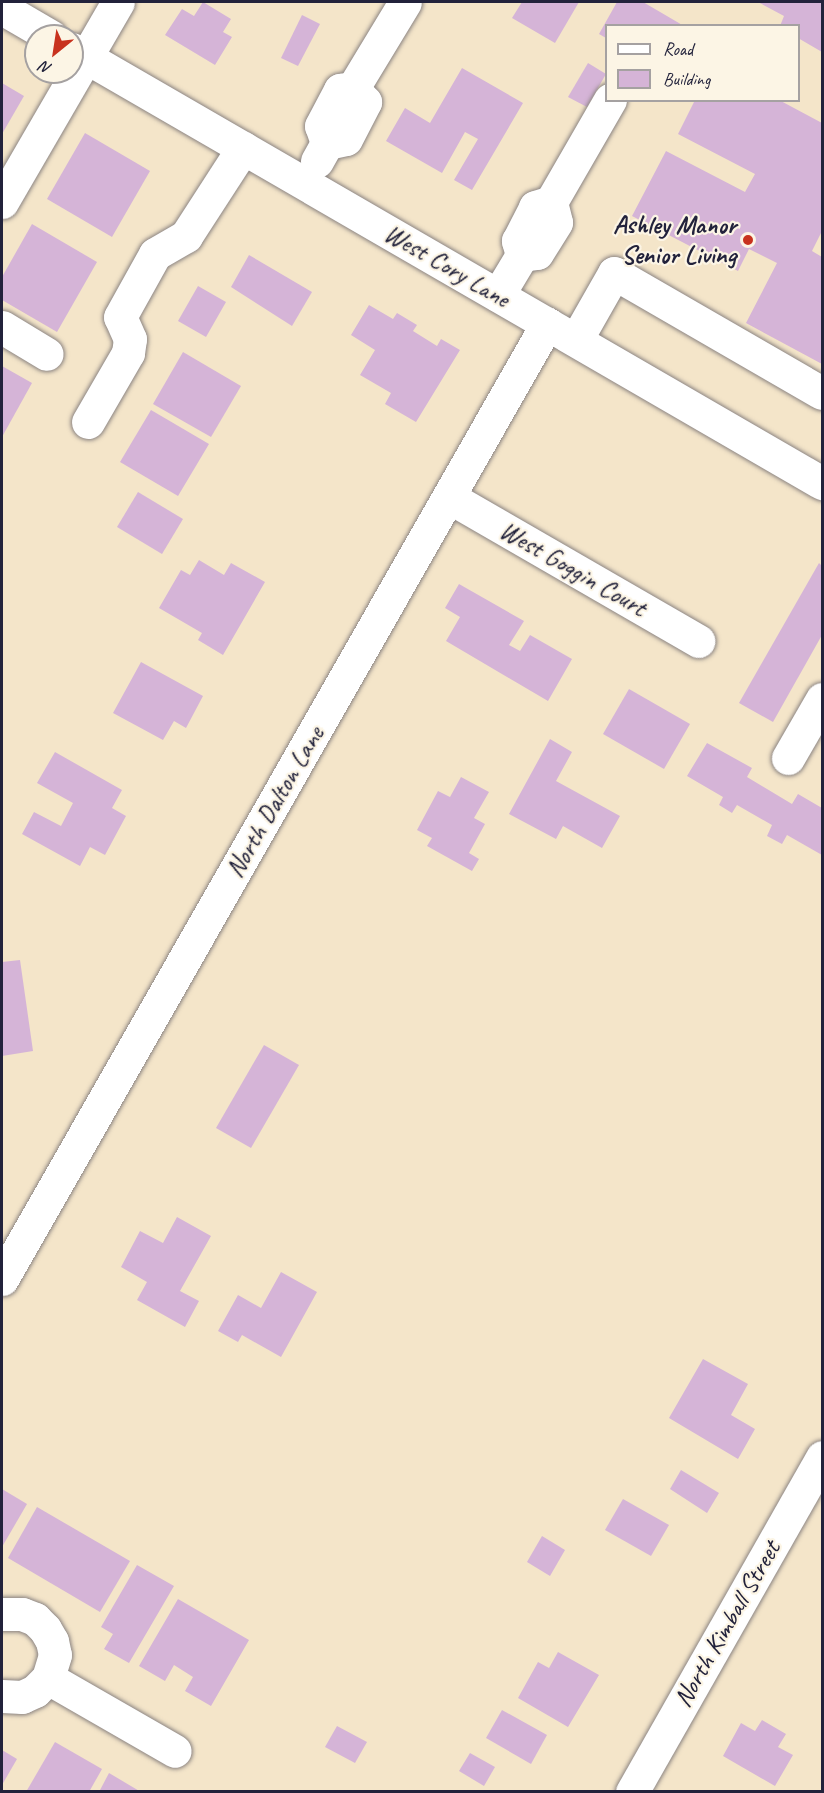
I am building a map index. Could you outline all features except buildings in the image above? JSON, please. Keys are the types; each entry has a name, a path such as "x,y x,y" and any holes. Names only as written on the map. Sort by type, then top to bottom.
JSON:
{"street":[{"path":"84,44 118,2"},
{"path":"303,183 327,143 346,139 365,102 353,88 405,2"},
{"path":"2,8 29,24"},
{"name":"West Cory Lane","path":"84,55 576,340 819,472"},
{"path":"2,202 62,84"},
{"path":"498,295 522,255 537,253 556,222 551,202 609,102"},
{"path":"88,422 128,353 130,339 120,317 155,254 186,236 243,148"},
{"path":"576,340 614,273 822,393"},
{"name":"North Dalton Lane","path":"2,1279 548,324"},
{"path":"2,327 47,354"},
{"name":"West Goggin Court","path":"449,497 698,641"},
{"path":"788,758 822,699"},
{"name":"North Kimball Street","path":"632,1791 822,1457"},
{"path":"2,1614 22,1614 35,1620 45,1629 52,1641 55,1655 48,1678 36,1691 22,1697 2,1696"},
{"path":"48,1678 175,1751"}],"place":[{"name":"Ashley Manor Senior Living","path":"748,240"}]}
